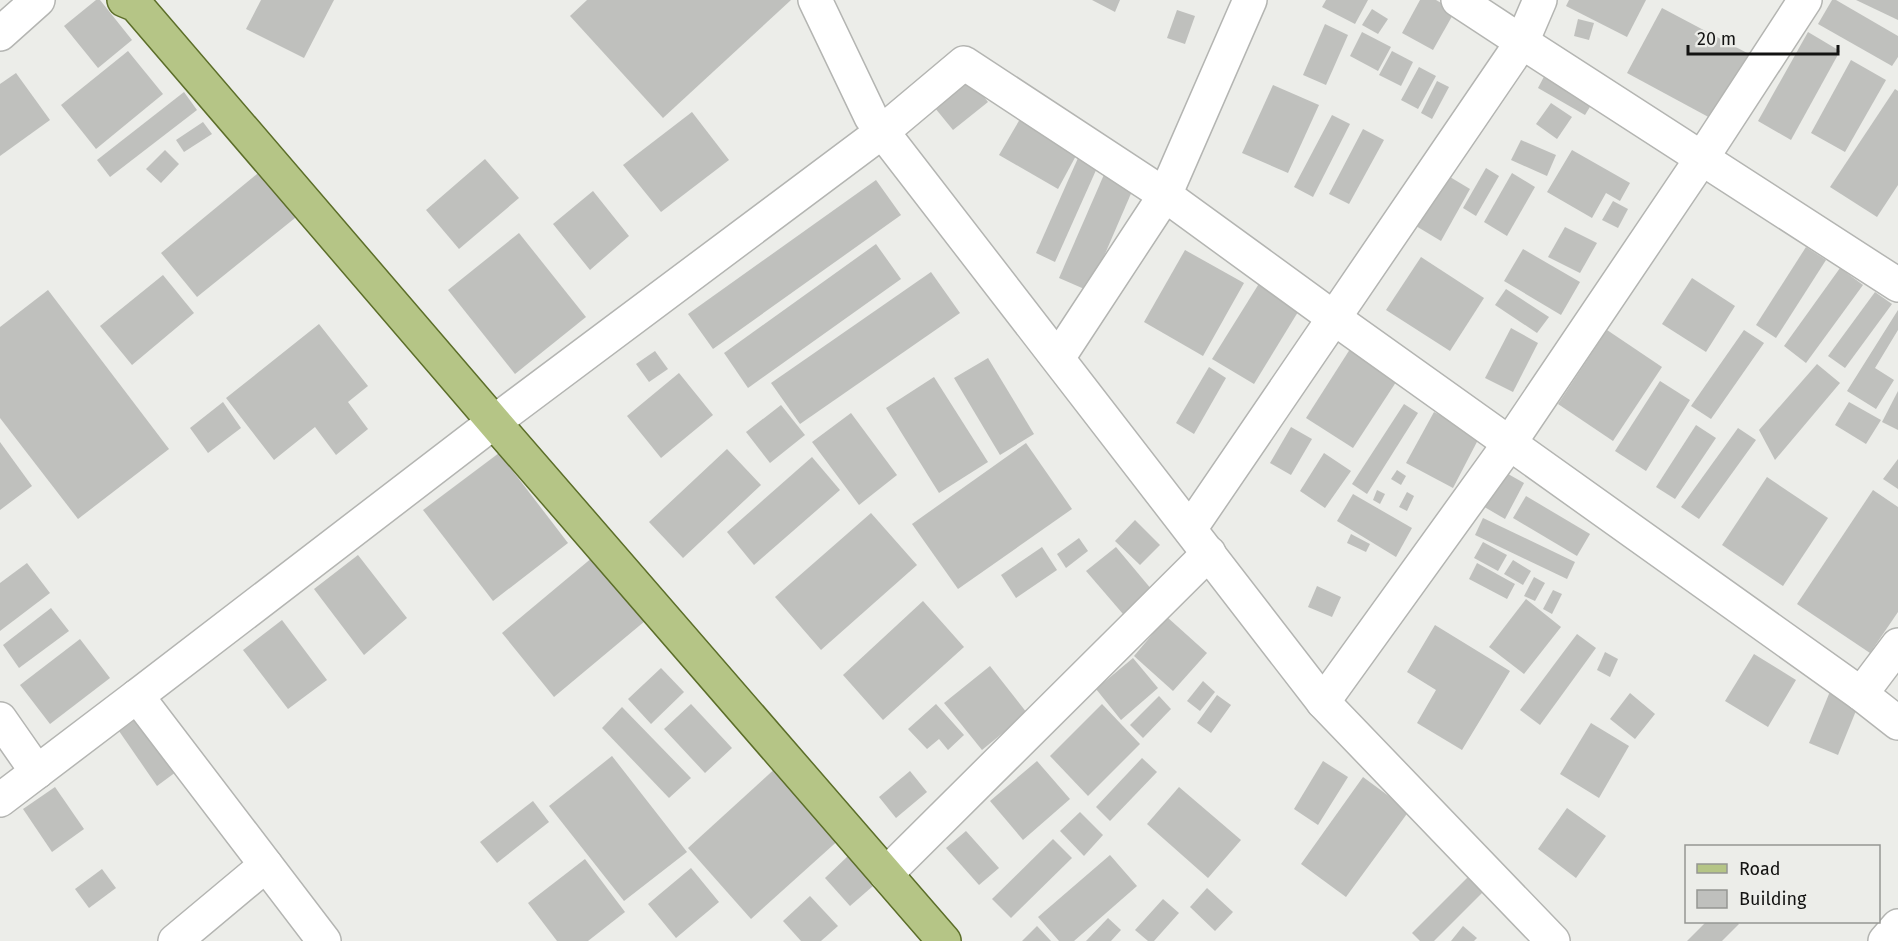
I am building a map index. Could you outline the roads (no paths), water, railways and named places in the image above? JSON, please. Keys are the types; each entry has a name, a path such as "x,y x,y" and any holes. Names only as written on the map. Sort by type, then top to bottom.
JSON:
{"main road":[{"path":"131,2 944,941"}],"street":[{"path":"0,34 38,0"},
{"path":"815,0 871,117 1323,702 1553,941"},
{"path":"1058,358 1165,195 1250,0"},
{"path":"1458,0 1898,285"},
{"path":"886,874 1200,541 1334,318 1522,42 1540,0"},
{"path":"1323,702 1509,444 1702,158 1805,0"},
{"path":"0,800 494,422 883,131 964,63 1165,195 1509,444 1861,694 1898,723"},
{"path":"1861,694 1898,645"},
{"path":"137,696 324,941"},
{"path":"0,719 37,772"},
{"path":"175,941 266,865"},
{"path":"1885,941 1898,927"}]}
